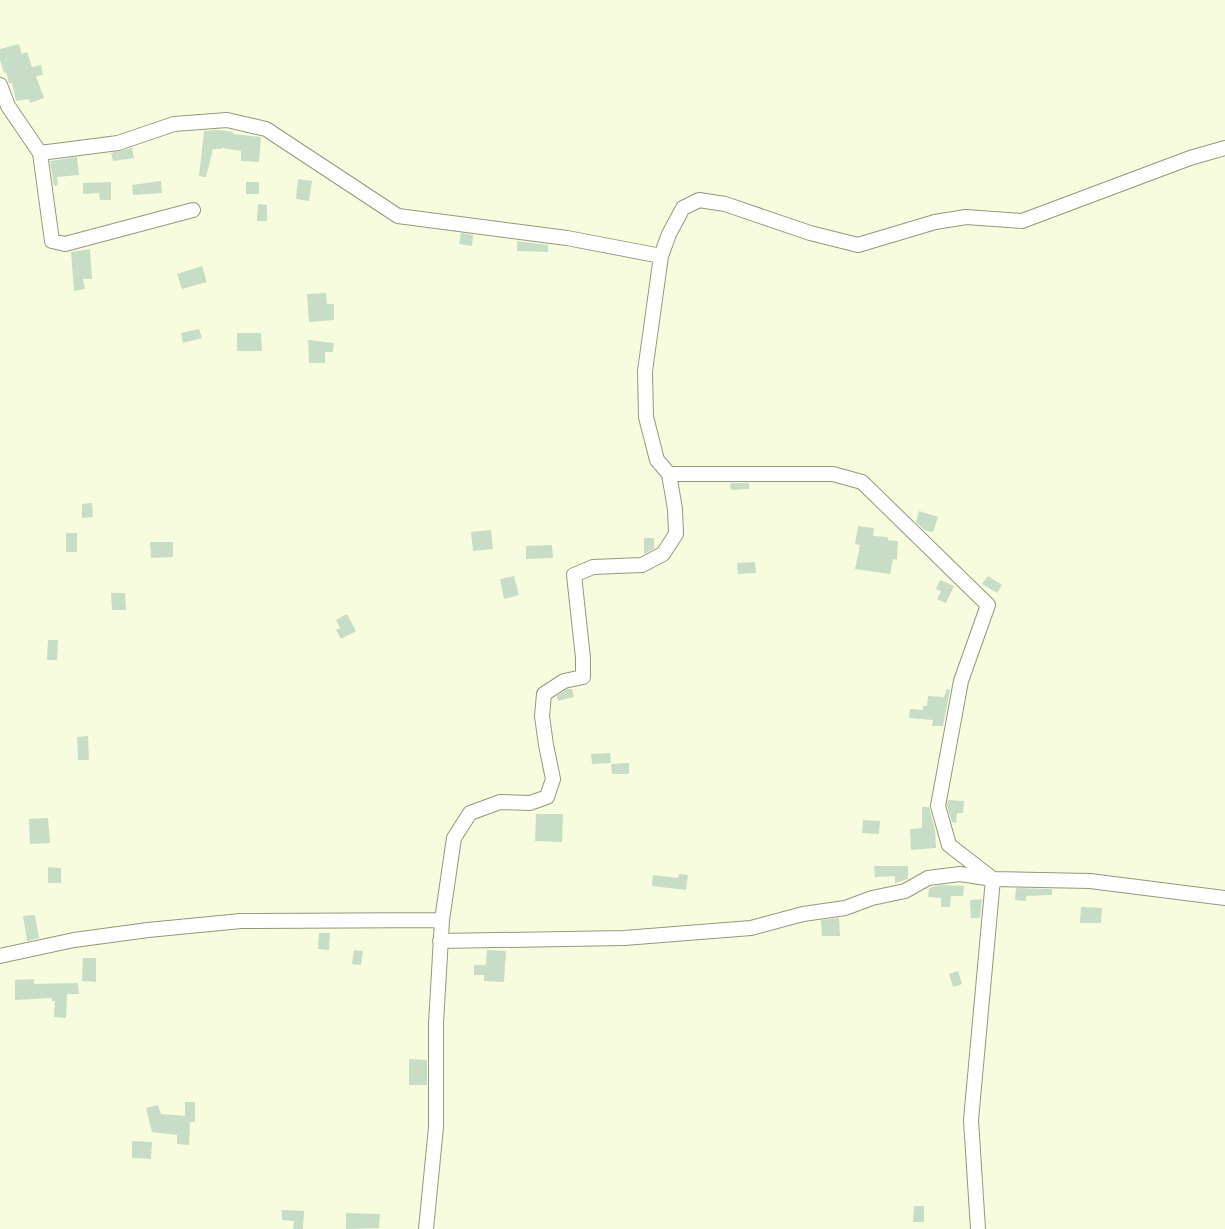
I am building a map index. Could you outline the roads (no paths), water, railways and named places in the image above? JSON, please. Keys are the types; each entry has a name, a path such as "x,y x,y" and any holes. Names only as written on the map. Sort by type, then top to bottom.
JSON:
{"street":[{"path":"0,85 8,106 40,153 52,241 65,244 193,210"},
{"path":"40,153 118,143 174,124 227,120 266,129 398,216 567,238 661,256"},
{"path":"426,1229 436,1127 436,1024 440,941 454,838 470,813 500,802 530,803 547,797 553,779 542,716 544,694 564,681 583,677 584,658 574,575 593,567 642,566 663,554 676,534 675,509 669,474 657,460 646,417 645,371 661,256 669,234 683,208 699,200 725,204 810,233 858,245 935,222 966,217 1022,221 1190,158 1225,148"},
{"path":"669,474 833,474 862,482 988,605 961,681 939,806 949,845 993,879"},
{"path":"440,941 624,938 751,928 803,914 845,908 872,898 905,891 928,878 960,874 993,879 1090,882 1225,898"},
{"path":"978,1229 971,1120 993,879"},
{"path":"0,956 74,940 241,921 442,920"}]}
